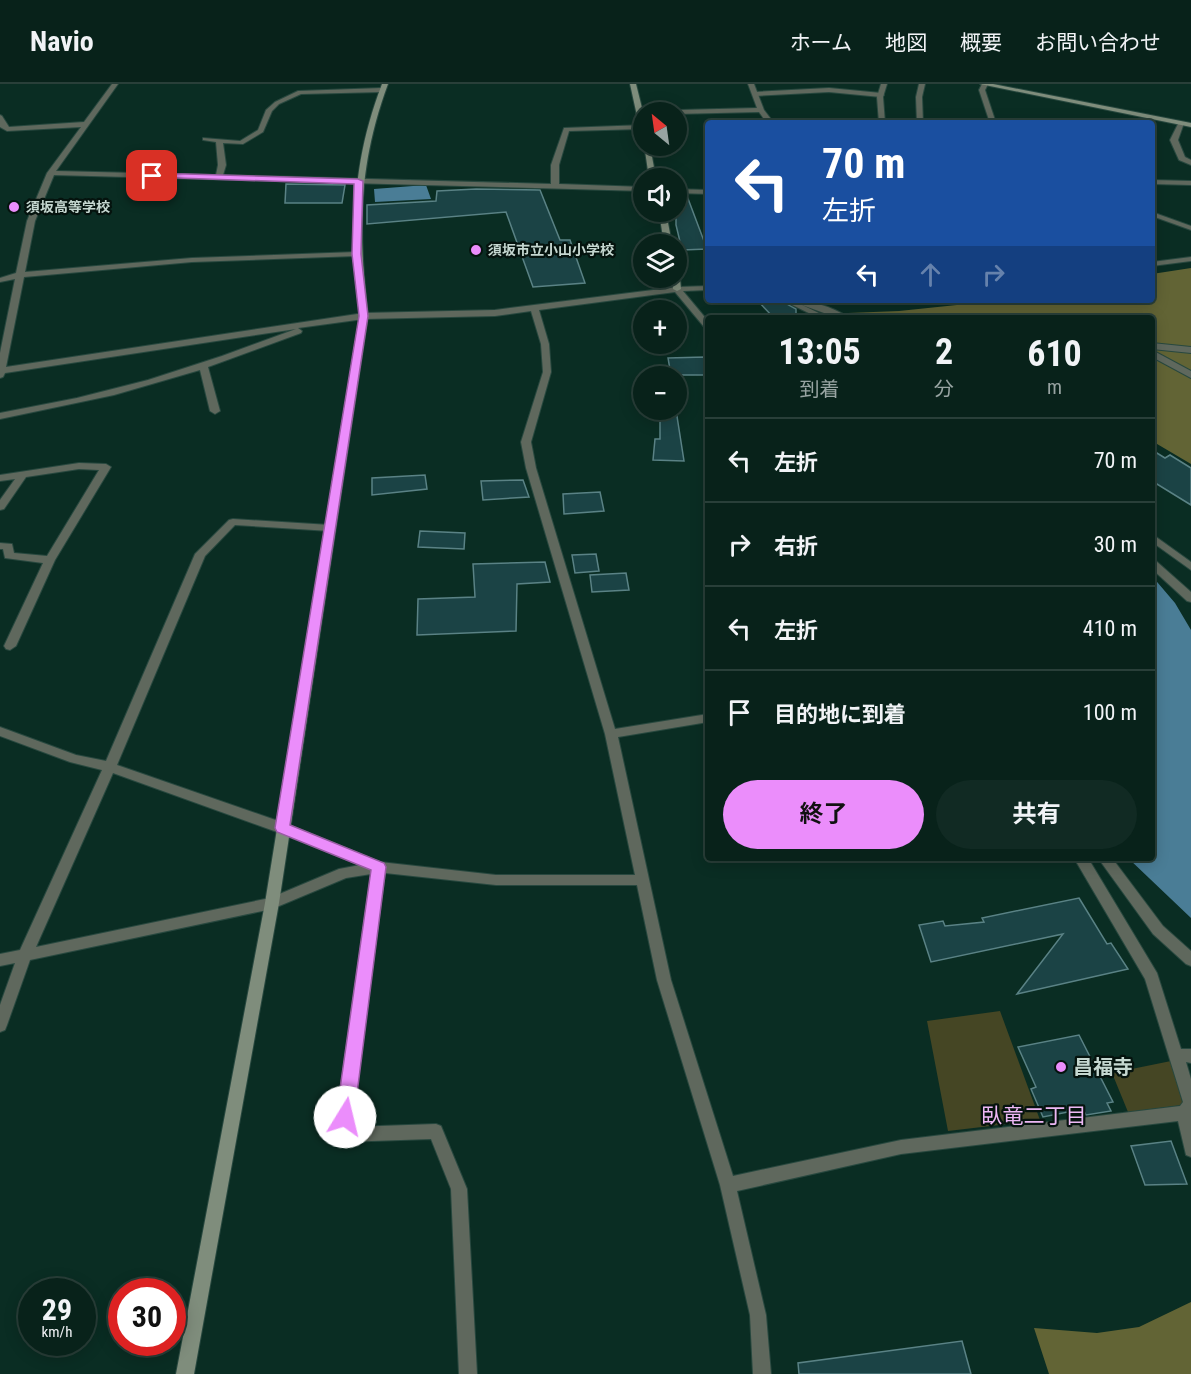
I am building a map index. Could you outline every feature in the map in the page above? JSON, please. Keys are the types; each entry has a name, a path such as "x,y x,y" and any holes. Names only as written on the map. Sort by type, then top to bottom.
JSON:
{"street":[{"path":"115,84 51,173 31,221 0,372 364,316 495,313 705,288"},
{"path":"633,84 637,102"},
{"path":"752,84 761,110 769,120"},
{"path":"882,120 881,95 884,84"},
{"path":"920,120 919,97 922,84"},
{"path":"992,120 982,90 984,84 1191,125"},
{"path":"185,1374 272,903 364,316 356,254 358,181 384,87 300,92 277,103 269,110 261,131 241,143 205,139"},
{"path":"687,111 761,110"},
{"path":"0,117 3,126 7,129 88,124"},
{"path":"1181,123 1174,140 1182,158 1191,163"},
{"path":"555,187 555,165 566,129 633,130"},
{"path":"219,140 222,165 219,177"},
{"path":"51,173 633,189"},
{"path":"1155,182 1191,183"},
{"path":"687,191 705,192"},
{"path":"0,280 20,275 192,260 356,254"},
{"path":"1155,264 1191,259"},
{"path":"677,290 705,323"},
{"path":"803,303 838,315"},
{"path":"535,309 545,345 547,372 526,442 531,468 611,734 664,980 728,1185 758,1315 762,1374"},
{"path":"0,416 47,408 114,392 204,367 320,323"},
{"path":"1155,346 1191,350"},
{"path":"1155,355 1191,375"},
{"path":"204,367 215,411"},
{"path":"0,478 79,466 106,467 50,560 10,646"},
{"path":"0,507 23,474"},
{"path":"0,1025 24,957 111,767 200,554 233,522 330,528"},
{"path":"0,546 8,546 9,556 50,560"},
{"path":"1155,566 1191,598"},
{"path":"611,734 705,718"},
{"path":"0,730 74,759 111,767 282,828 379,867 496,880 643,880"},
{"path":"1083,861 1152,977 1184,1055 1191,1150"},
{"path":"1108,861 1158,930 1191,960"},
{"path":"0,960 24,957 272,903 344,873 379,867"},
{"path":"379,867 342,1135 436,1131 459,1189 468,1374"},
{"path":"728,1185 901,1147 1189,1106"}],"lane":[{"path":"755,94 829,90 881,95"},
{"path":"1155,215 1191,228"},
{"path":"792,303 818,315"},
{"path":"1155,539 1191,567"}],"green space":[{"path":"1191,268 1191,464 1155,443 1155,315 843,315 976,303 1155,303 1155,274"},
{"path":"1000,1011 1040,1120 948,1131 927,1021"},
{"path":"1171,1061 1183,1105 1128,1112 1112,1073"},
{"path":"1191,1302 1191,1374 1049,1374 1034,1328 1097,1333 1139,1327"}],"water":[{"path":"426,185 431,199 375,202 374,189"},
{"path":"1155,580 1175,603 1191,630 1191,918 1131,861 1155,861"}],"building":[{"path":"286,184 345,185 342,203 285,203"},
{"path":"540,190 560,240 570,240 585,283 533,287 506,212 367,224 367,205 436,201 437,191"},
{"path":"687,196 705,249 687,250 687,234 678,234 676,222 687,222"},
{"path":"760,303 785,303 796,309 796,315 771,315"},
{"path":"705,357 705,375 687,375 687,366 669,366 668,358"},
{"path":"660,420 678,420 684,461 653,460 655,439 660,439"},
{"path":"1155,452 1165,458 1170,455 1191,468 1191,505 1155,483"},
{"path":"425,475 427,489 372,495 372,478"},
{"path":"523,480 529,497 483,500 481,481"},
{"path":"600,492 604,511 564,514 563,494"},
{"path":"420,531 465,533 464,549 418,547"},
{"path":"596,554 599,571 575,573 572,555"},
{"path":"545,562 550,582 517,584 516,631 417,635 418,599 475,597 473,564"},
{"path":"626,573 629,590 592,592 590,575"},
{"path":"1079,898 1107,944 1111,943 1128,969 1017,994 1063,934 931,962 919,925 943,921 945,926 984,922 982,918"},
{"name":"昌福寺","path":"1079,1035 1113,1102 1107,1103 1111,1111 1086,1115 1083,1109 1043,1117 1031,1089 1036,1087 1018,1047"},
{"path":"1171,1141 1187,1184 1145,1185 1131,1146"},
{"path":"962,1341 971,1374 799,1374 798,1363"}],"place":[{"name":"須坂高等学校","path":"14,207"},
{"name":"須坂市立小山小学校","path":"476,250"},
{"name":"昌福寺","path":"1061,1067"}],"district":[{"name":"臥竜二丁目","path":"1034,1116"}],"route":[{"path":"152,176 358,181 356,254 364,316 282,828 379,867 345,1117"}]}
